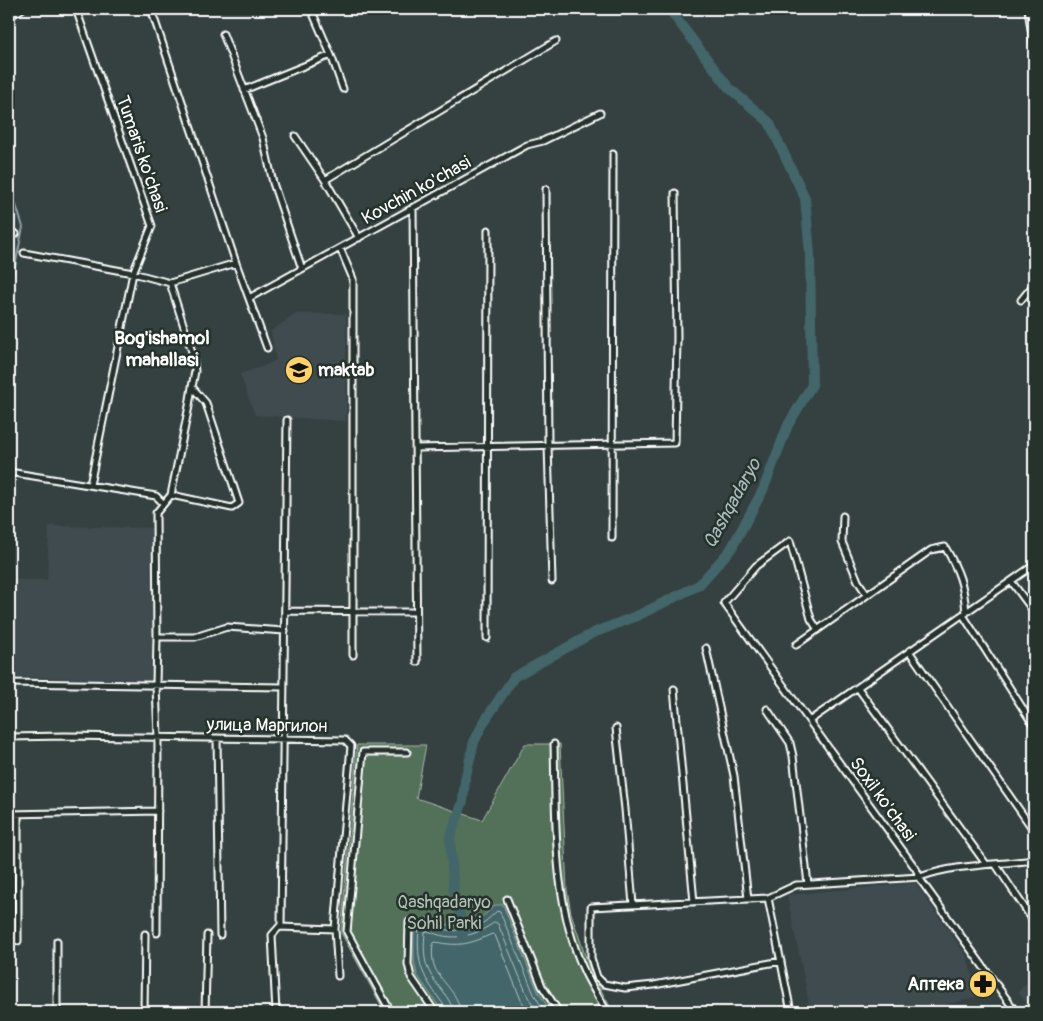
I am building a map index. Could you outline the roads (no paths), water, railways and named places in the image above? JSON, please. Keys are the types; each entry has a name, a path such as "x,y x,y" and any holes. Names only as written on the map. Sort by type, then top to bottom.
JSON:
{"street":[{"path":"9,17 22,9"},
{"name":"Tumaris ko'chasi","path":"76,9 152,226 133,273 90,485"},
{"path":"151,9 267,348"},
{"path":"311,9 343,89"},
{"path":"1028,9 1034,50"},
{"path":"222,34 263,138 273,183 302,269"},
{"path":"325,180 556,41"},
{"path":"244,90 331,55"},
{"name":"Kovchin ko'chasi","path":"249,298 527,145 543,140 600,113"},
{"path":"295,136 325,180 359,238"},
{"path":"612,538 614,154"},
{"path":"546,189 548,445 552,581"},
{"path":"415,448 675,443 675,193"},
{"path":"413,207 417,662"},
{"path":"486,638 488,230"},
{"path":"9,231 16,234"},
{"path":"340,248 353,280 353,654"},
{"path":"24,253 133,273 170,283 236,262"},
{"path":"157,933 156,513 171,495 190,406 195,371 193,355 170,283"},
{"path":"1021,300 1034,284"},
{"path":"171,495 232,508 239,503 206,403 192,387"},
{"path":"276,1012 272,935 281,925 287,420"},
{"path":"9,472 156,496 163,503"},
{"path":"843,516 842,542 858,581 867,595"},
{"name":"Soxil ko'chasi","path":"818,630 811,619 790,541 756,566 724,603 916,869 1016,1012"},
{"path":"796,645 931,550 945,547 959,570 965,596 964,614 1034,726"},
{"path":"809,721 1034,565"},
{"path":"1011,582 1034,612"},
{"path":"286,612 416,612"},
{"path":"157,637 195,637 227,627 285,631"},
{"path":"706,648 734,776 748,899"},
{"path":"910,651 1034,831"},
{"path":"9,683 284,687"},
{"path":"858,688 986,864"},
{"path":"674,689 694,902"},
{"path":"767,709 790,744 793,756 808,884"},
{"path":"616,728 633,905"},
{"name":"улица Маргилон","path":"9,737 345,740 352,746 335,928 338,976"},
{"path":"217,738 220,935"},
{"path":"554,744 556,820 563,903 584,972 607,1012"},
{"path":"390,1012 347,932 363,752 407,752"},
{"path":"9,814 158,811"},
{"path":"18,814 18,941"},
{"path":"781,961 654,986 625,988 604,984 597,977 591,958 591,907 768,898 796,885 920,877 936,871 1034,860"},
{"path":"996,865 1034,922"},
{"path":"768,898 791,1012"},
{"path":"507,899 542,986 559,1012"},
{"path":"408,922 408,964 411,976 435,1012"},
{"path":"279,928 335,928"},
{"path":"144,1012 145,934"},
{"path":"205,1012 207,935"},
{"path":"57,941 57,1012"}],"water":[{"path":"495,905 503,905 538,992 551,1012 443,1012 417,975 414,960 414,921 427,918 446,925 464,925 479,919"}],"waterway":[{"name":"Qashqadaryo","path":"463,937 461,920 454,894 450,838 463,801 465,780 474,742 484,722 514,677 593,633 639,615 699,585 731,549 763,490 788,425 812,385 810,254 805,198 769,122 729,88 669,9"},
{"path":"9,183 23,227 9,296"}],"place":[{"name":"maktab","path":"299,370"},
{"name":"Аптека","path":"983,984"}],"district":[{"name":"Bog'ishamol mahallasi","path":"162,348"}],"park label":[{"name":"Qashqadaryo Sohil Parki","path":"444,912"}]}
